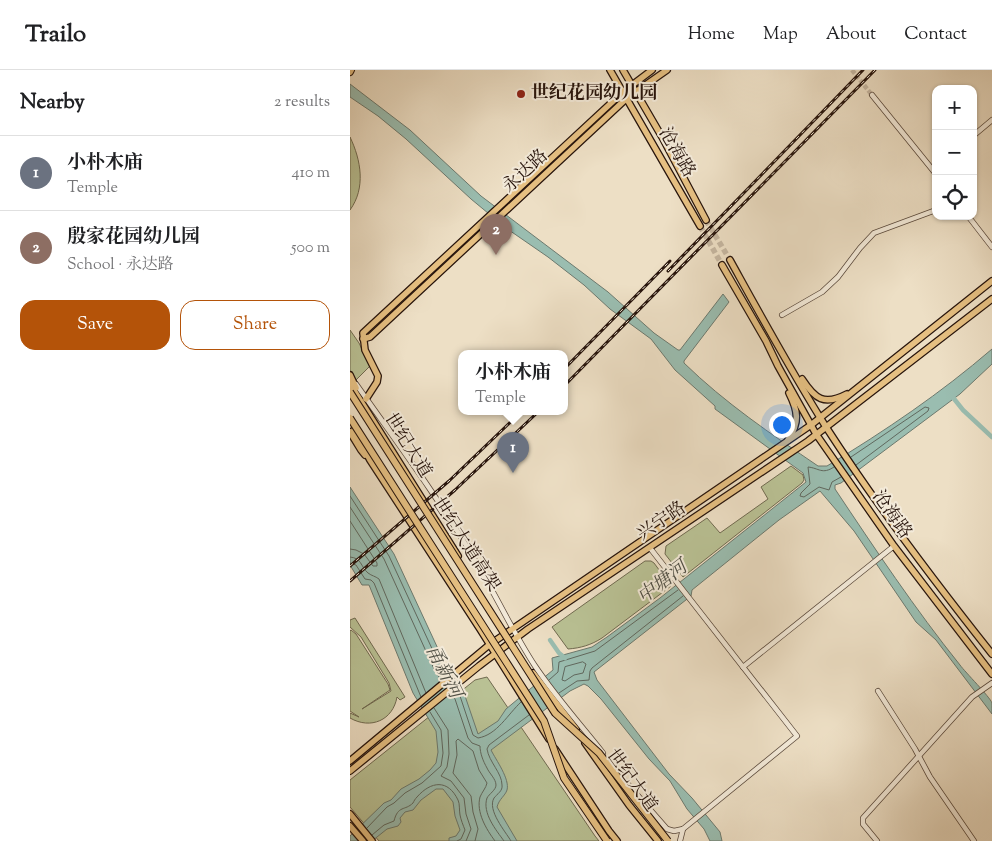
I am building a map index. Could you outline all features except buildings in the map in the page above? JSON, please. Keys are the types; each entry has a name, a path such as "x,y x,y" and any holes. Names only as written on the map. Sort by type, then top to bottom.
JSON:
{"highway":[{"name":"世纪大道高架","path":"350,392 555,713 599,753 668,841"},
{"name":"世纪大道高架","path":"350,420 543,724 564,778 607,841"}],"main road":[{"name":"沧海路","path":"610,70 700,226"},
{"name":"沧海路","path":"623,70 706,220"},
{"name":"永达路","path":"652,70 623,92 363,333 363,339 370,337 627,98 667,70"},
{"name":"沧海路","path":"730,260 820,418 855,470 961,615 992,654"},
{"name":"沧海路","path":"722,265 766,341 816,434 894,546 992,674"},
{"name":"兴宁路","path":"350,761 489,645 811,426 992,281"},
{"name":"兴宁路","path":"350,771 495,654 549,615 797,448 992,299"},
{"path":"363,339 365,350 378,376 377,382 364,401"},
{"name":"沧海路","path":"786,358 795,366 811,392 821,400 834,400 857,388"},
{"name":"沧海路","path":"778,366 780,376 797,413 794,431 787,442"},
{"name":"世纪大道","path":"351,380 510,631 535,676 658,841"},
{"name":"世纪大道","path":"350,420 370,460 521,694 543,724"},
{"path":"350,432 360,450 370,460"},
{"path":"543,724 608,831 617,841"},
{"path":"350,814 372,841"},
{"path":"351,827 363,841"}],"street":[{"path":"872,95 932,167"},
{"path":"977,133 992,120"},
{"path":"782,315 822,292 838,278 860,248 874,233 932,211"},
{"path":"971,220 992,248"},
{"path":"364,401 421,476 472,555 504,610 510,631"},
{"path":"743,667 894,546"},
{"path":"515,640 614,768 662,824 667,829 674,831 683,829 797,736 650,548"},
{"path":"877,841 862,821 863,818 975,695 992,683"},
{"path":"878,691 915,749 918,758 974,841"},
{"path":"680,841 683,829"}],"shaded area":[{"path":"350,137 359,164 360,183 358,193 350,210"},
{"path":"350,330 359,343 370,366 350,386"},
{"path":"791,466 803,475 804,480 802,483 683,577 665,554 666,546 707,518 720,533 768,499 761,487"},
{"path":"645,561 654,563 671,586 594,643 568,649 552,627"},
{"path":"355,618 405,697 400,700 397,697 391,712 380,721 373,723 350,718 350,713 359,717 350,711 351,630 356,634 390,690 362,709 391,691 389,683 361,637 350,627 350,620"},
{"path":"487,677 599,841 379,841 350,807 350,780 475,680"}],"water":[{"name":"甬新河","path":"350,84 410,130 481,196 608,292 654,333 678,350 680,350 723,294 729,302 684,363 732,405 818,466 827,466 891,425 953,381 992,349 992,364 960,394 841,483 835,485 835,489 927,622 990,700 992,703 992,714 936,640 916,622 854,531 820,491 779,520 692,590 691,596 594,672 597,680 669,774 720,832 722,841 710,841 704,829 687,809 670,781 649,759 601,699 584,684 570,691 491,750 505,775 507,786 507,790 497,807 517,841 449,841 449,838 456,836 460,830 453,802 443,789 436,789 421,800 413,810 405,812 400,818 401,822 398,826 387,829 372,841 350,841 350,836 384,803 391,800 401,789 430,770 436,763 438,752 436,731 413,693 369,585 362,585 350,565 350,487 394,554 446,666 464,693 478,734 498,721 506,709 553,670 552,658 592,647 607,637 660,598 806,482 803,473 715,409 715,406 675,370 651,339 610,309 584,285 548,257 506,228 471,199 406,139 378,116 350,97"}],"waterway":[{"path":"951,395 963,410 992,437"},
{"path":"550,640 565,658"}],"tunnel":[{"path":"852,70 872,95"},
{"path":"706,220 730,260"},
{"path":"700,226 722,265"}],"railway":[{"path":"668,271 863,70"},
{"path":"568,382 875,70"},
{"path":"568,365 670,261"},
{"path":"350,566 449,481 518,415"},
{"path":"350,581 455,490 535,415"}],"place":[{"name":"世纪花园幼儿园","path":"521,94"},
{"name":"殷家花园幼儿园","path":"496,255"},
{"name":"小朴木庙","path":"513,473"}],"water label":[{"name":"中塘河","path":"663,583"}]}
